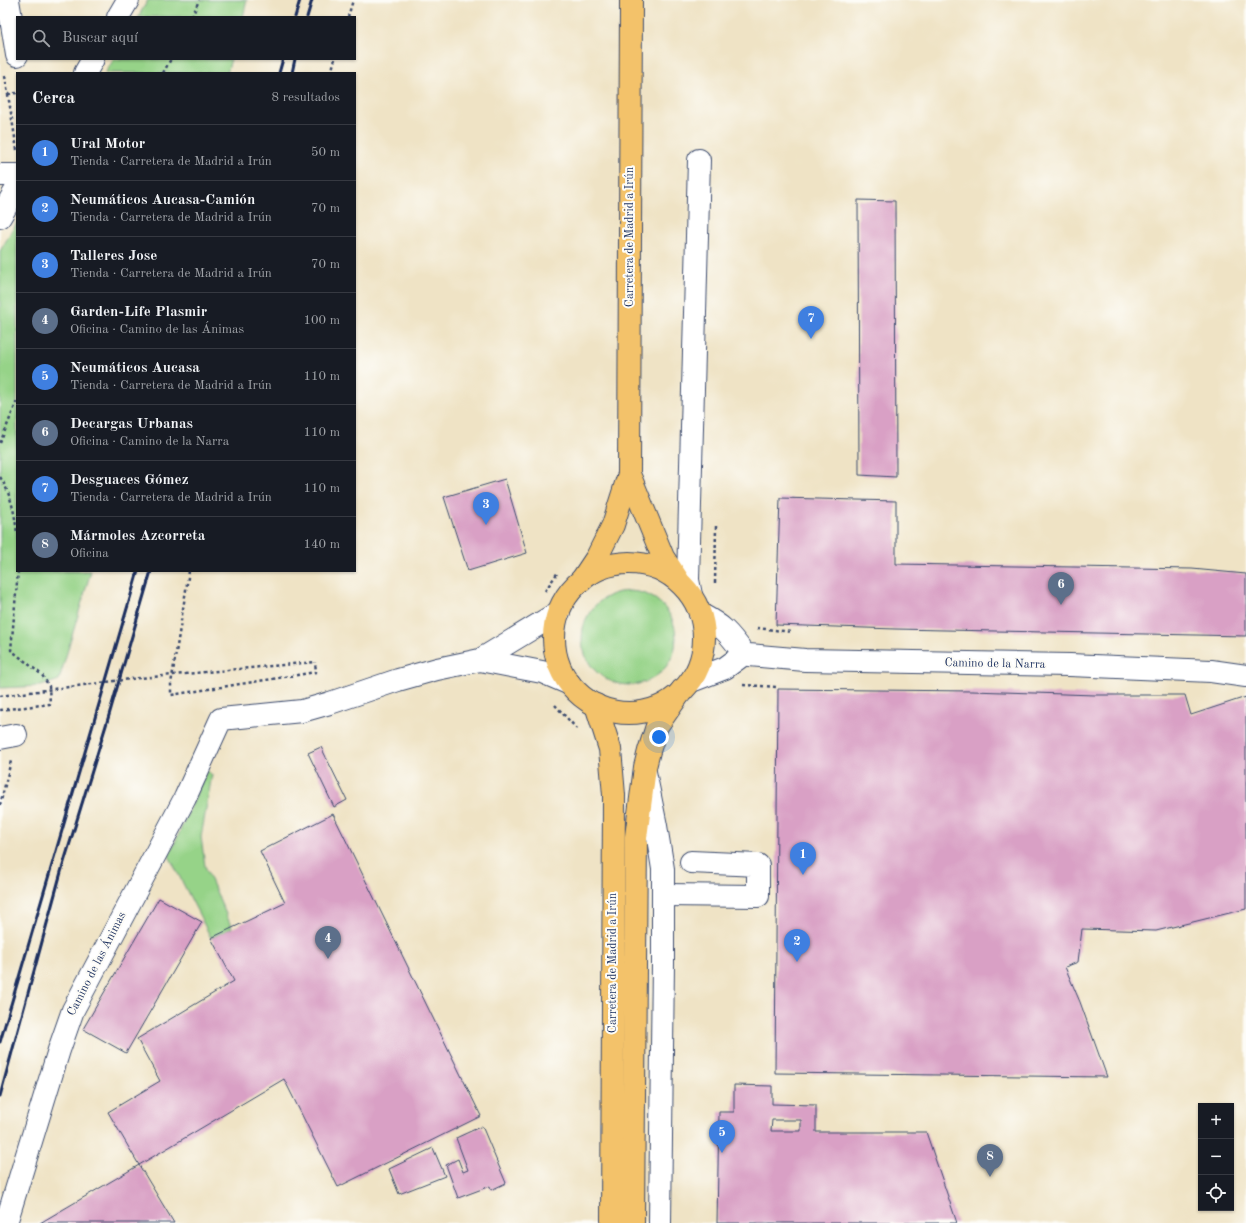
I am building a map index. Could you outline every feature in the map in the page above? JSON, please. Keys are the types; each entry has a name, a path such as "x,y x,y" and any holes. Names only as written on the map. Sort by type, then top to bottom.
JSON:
{"highway":[{"name":"Carretera de Madrid a Irún","path":"581,581 597,557 613,525 630,474 631,0"},
{"name":"Carretera de Madrid a Irún","path":"630,474 664,557 689,597 703,632 702,650 688,685 657,726 644,767 636,837 633,1223"},
{"path":"688,685 670,700 641,712 626,713 610,710 596,705 582,696 570,684 558,661 554,637 559,612 568,595 581,581 593,572 607,566 622,563 637,563 652,566 666,572 689,597"},
{"name":"Carretera de Madrid a Irún","path":"596,705 610,749 614,796 612,1223"}],"street":[{"path":"8,0 15,65"},
{"path":"119,16 128,0"},
{"path":"86,72 92,60"},
{"path":"688,685 725,668 744,654 729,633 689,597 688,580 699,160"},
{"path":"0,176 16,175"},
{"path":"0,217 16,190"},
{"path":"480,660 559,612"},
{"name":"Camino de la Narra","path":"744,654 805,660 1070,665 1211,672 1246,676"},
{"path":"480,660 542,672 570,684"},
{"name":"Camino de las Ánimas","path":"6,1223 53,1069 73,1010 185,798 221,719 302,711 330,704 398,680 437,669 480,660"},
{"name":"Carretera de Madrid a Irún","path":"644,767 658,833 663,895 660,1223"},
{"path":"663,895 758,896 758,865 692,862"}],"path":[{"path":"192,16 199,0"},
{"path":"348,16 353,0"},
{"path":"164,72 170,60"},
{"path":"331,72 335,60"},
{"path":"15,65 8,94 16,146"},
{"path":"8,94 16,93"},
{"path":"0,443 16,403"},
{"path":"0,477 5,485 12,504 16,528"},
{"path":"689,558 715,587"},
{"path":"0,710 50,704 49,686 42,675 11,650 18,572"},
{"path":"0,696 130,679 173,675 315,662 316,672 171,695 172,684 173,675 189,572"},
{"path":"751,624 757,629 792,632"},
{"path":"742,686 778,687"},
{"path":"0,805 9,772 8,737"}],"green space":[{"path":"148,0 247,0 243,16 139,16"},
{"path":"113,60 231,60 227,72 106,72"},
{"path":"16,224 16,572 91,572 59,680 41,686 0,688 0,251"},
{"path":"629,591 647,595 662,605 672,620 676,638 672,656 662,671 647,681 629,685 611,681 596,671 586,656 582,638 586,620 596,605 611,595"},
{"path":"207,770 212,775 201,837 205,866 232,928 211,938 169,856"}],"building":[{"path":"858,200 895,201 896,477 859,475"},
{"path":"505,479 527,553 468,571 444,497"},
{"path":"780,498 896,501 896,564 1192,569 1246,574 1246,636 895,629 776,625"},
{"path":"778,689 972,691 1095,695 1185,695 1191,715 1246,697 1246,909 1156,931 1082,929 1078,962 1065,967 1080,1002 1107,1077 775,1073"},
{"path":"321,747 347,800 334,807 308,753"},
{"path":"333,814 481,1116 338,1187 284,1079 139,1165 108,1112 160,1081 137,1039 234,981 211,938 285,903 260,851"},
{"path":"159,898 202,922 126,1053 83,1029"},
{"path":"734,1085 772,1086 772,1104 816,1105 816,1132 926,1132 957,1223 717,1223 719,1112 734,1112","holes":["772,1120 801,1120 801,1131 771,1131"]},
{"path":"482,1126 506,1183 491,1190 490,1186 458,1198 446,1165 458,1159 463,1172 468,1170 456,1138"},
{"path":"433,1148 445,1176 399,1194 389,1169"},
{"path":"139,1165 174,1223 40,1223"}],"railway":[{"path":"295,16 300,0"},
{"path":"307,16 312,0"},
{"path":"279,72 283,60"},
{"path":"292,72 295,60"},
{"path":"0,1042 138,572"},
{"path":"0,1096 61,872 151,572"}],"place":[{"name":"Desguaces Gómez","path":"811,339"},
{"name":"Talleres Jose","path":"486,525"},
{"name":"Decargas Urbanas","path":"1061,605"},
{"name":"Ural Motor","path":"803,875"},
{"name":"Garden-Life Plasmir","path":"328,959"},
{"name":"Neumáticos Aucasa-Camión","path":"797,962"},
{"name":"Neumáticos Aucasa","path":"722,1153"},
{"name":"Mármoles Azcorreta","path":"990,1177"}]}
